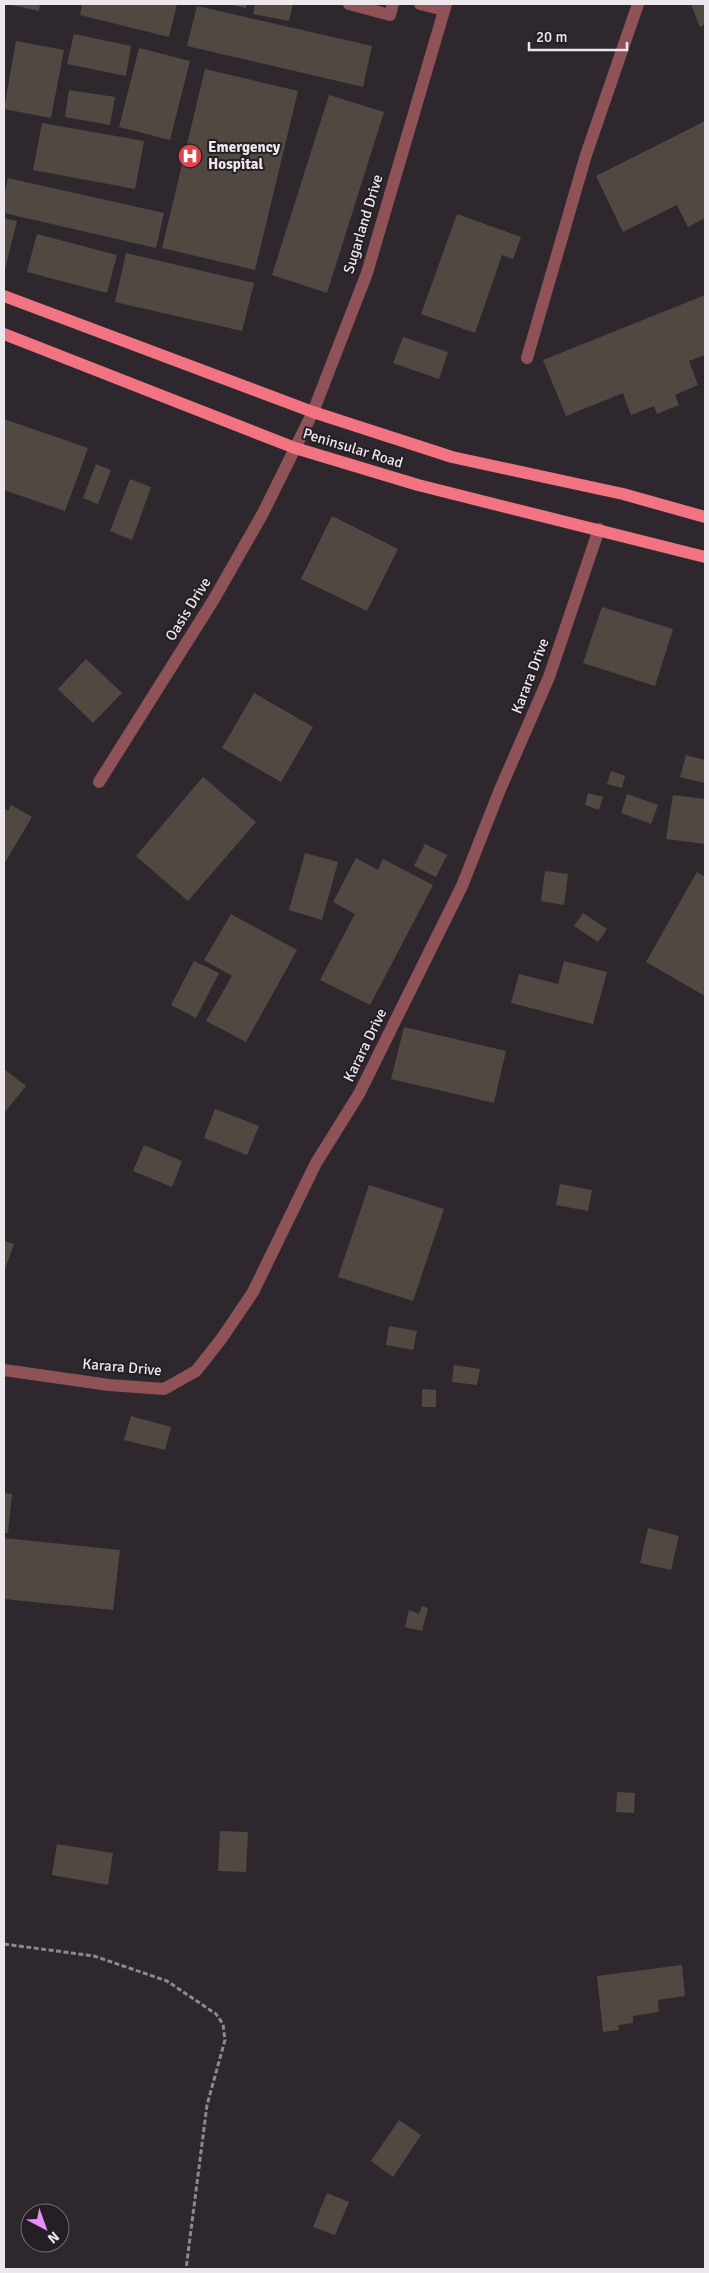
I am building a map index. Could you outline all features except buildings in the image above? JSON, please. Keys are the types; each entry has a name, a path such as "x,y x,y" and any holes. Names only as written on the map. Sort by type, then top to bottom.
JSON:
{"main road":[{"name":"Peninsular Road","path":"4,296 313,412 452,457 623,494 705,516"},
{"name":"Peninsular Road","path":"4,334 295,448 418,485 705,557"}],"street":[{"path":"349,4 390,15 393,4"},
{"path":"420,4 445,7"},
{"path":"527,358 586,155 638,4"},
{"name":"Sugarland Drive","path":"295,448 313,412 367,273 445,7"},
{"name":"Oasis Drive","path":"99,782 214,599 263,513 295,448"},
{"name":"Karara Drive","path":"4,1370 109,1385 164,1389 196,1371 222,1338 253,1292 316,1163 359,1094 462,886 499,792 549,677 599,529"}],"path":[{"path":"4,1944 94,1956 167,1981 216,2014 224,2024 226,2040 206,2105 186,2269"}],"place":[{"name":"Emergency Hospital","path":"190,156"}]}
